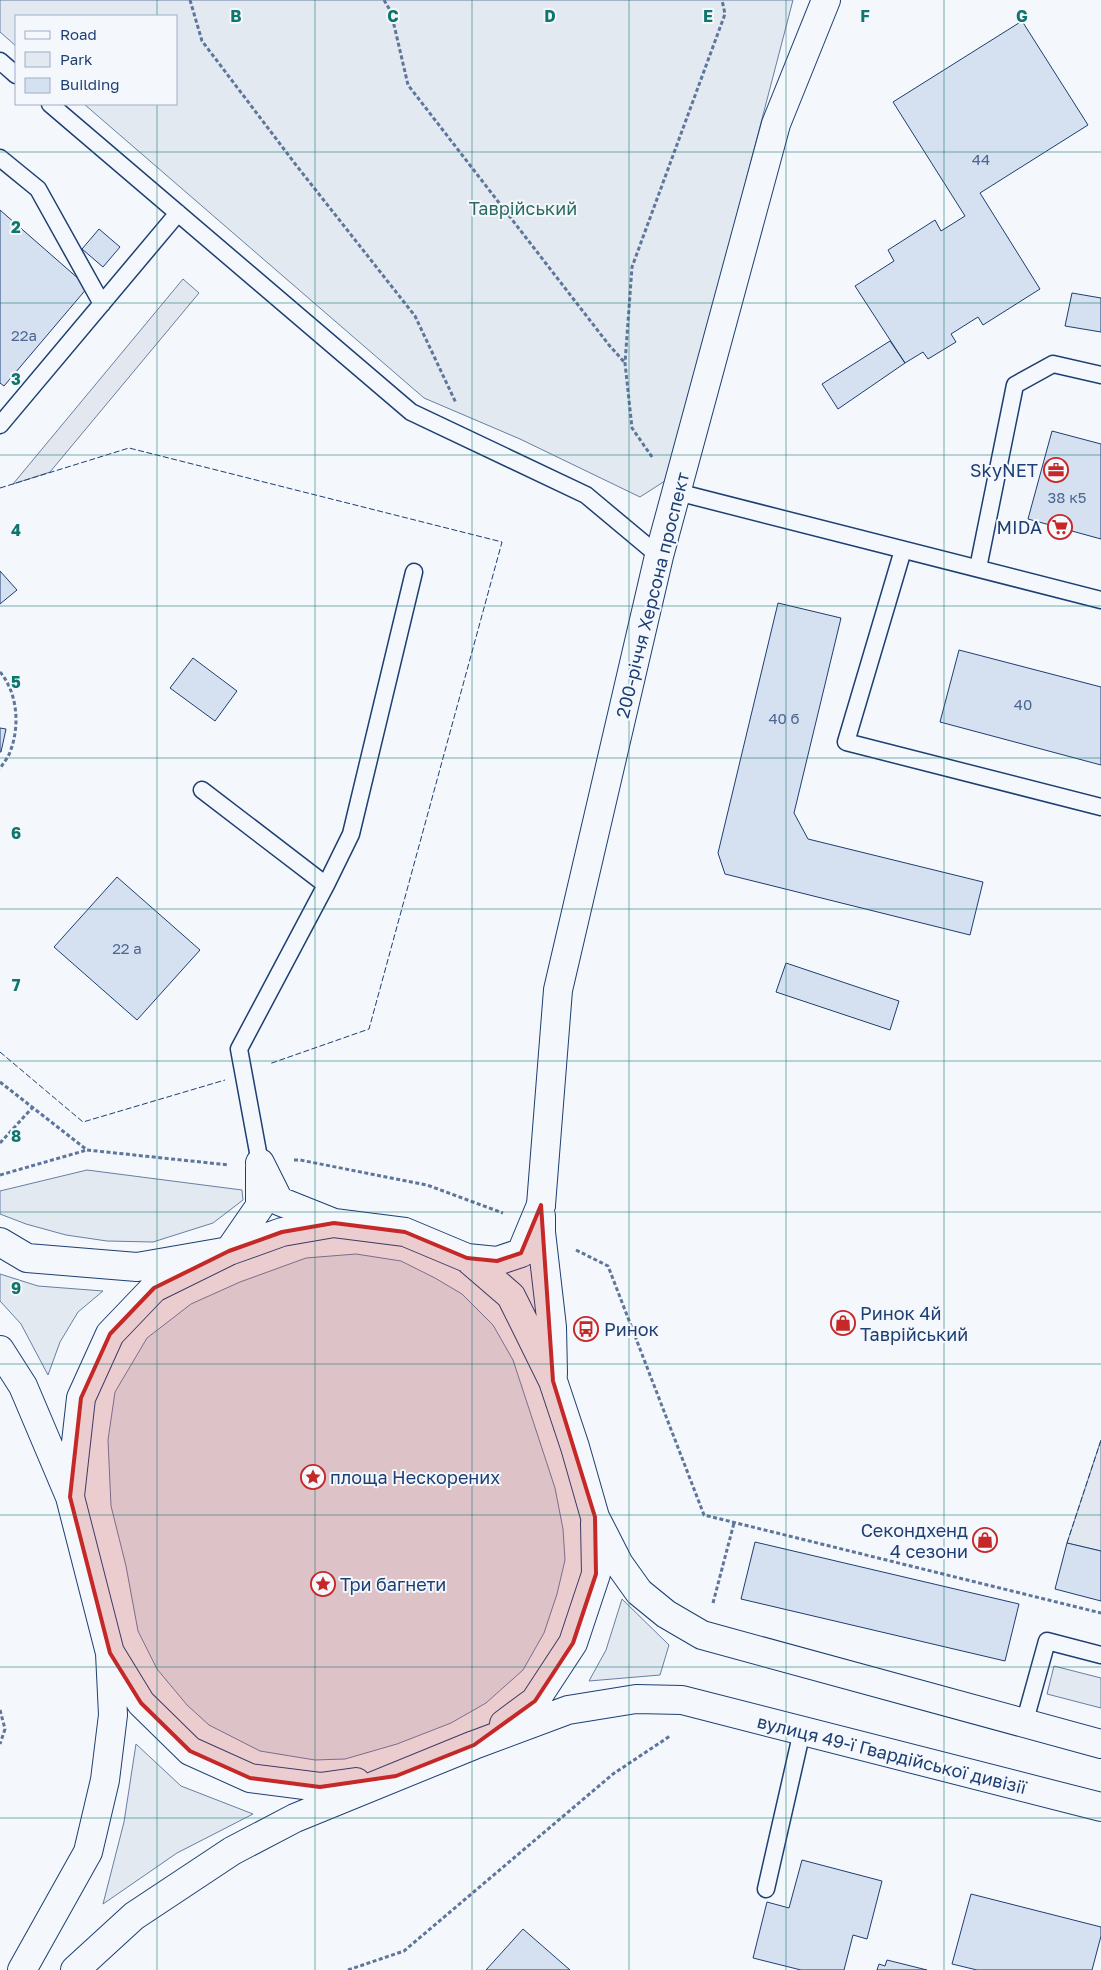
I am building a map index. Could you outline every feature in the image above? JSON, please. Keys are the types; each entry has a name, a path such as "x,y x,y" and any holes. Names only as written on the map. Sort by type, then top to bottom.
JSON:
{"street":[{"name":"200-річчя Херсона проспект","path":"541,1205 558,990 659,556 776,124 826,0"},
{"path":"260,1163 279,1201 334,1223 406,1232 467,1258 497,1261 521,1254 541,1205"},
{"path":"0,1242 27,1258 137,1267 229,1251 260,1206 260,1163"},
{"path":"541,1205 541,1232 552,1327 553,1381"},
{"path":"70,1497 81,1398 110,1334 154,1288 229,1251 282,1232 334,1223"},
{"path":"467,1258 511,1296 553,1381 575,1447 594,1517 619,1564 639,1592 666,1614 707,1624 1024,1724 1101,1744"},
{"path":"0,1350 23,1386 70,1497 110,1652 113,1715 105,1780 88,1852 22,1970"},
{"path":"75,1970 134,1916 232,1851 295,1818 474,1745 535,1701 573,1643 596,1574 594,1517"},
{"path":"110,1652 141,1702 190,1751 250,1778 320,1787 396,1776"},
{"name":"вулиця 49-ї Гвардійської дивізії","path":"474,1745 568,1710 636,1699 682,1700 1101,1807"}],"lane":[{"path":"0,61 15,74"},
{"path":"51,105 411,412 586,495 659,556"},
{"path":"0,158 38,189 102,304"},
{"path":"0,425 178,213"},
{"path":"978,568 1015,385 1054,364 1101,376"},
{"path":"677,492 1101,600"},
{"path":"903,550 846,742 1101,807"},
{"path":"260,1163 239,1049 351,834 414,572"},
{"path":"202,790 326,884"},
{"path":"1024,1724 1047,1641 1101,1655"},
{"path":"766,1889 802,1731"}],"path":[{"path":"190,0 202,41 296,165 415,316 475,443"},
{"path":"384,0 391,12 408,84 625,363"},
{"path":"677,492 632,428 625,363 632,267 725,14 722,0"},
{"path":"0,672 14,701 17,726 10,752 0,769"},
{"path":"0,1143 33,1107"},
{"path":"0,1175 87,1150"},
{"path":"608,1266 704,1515 1101,1613"},
{"path":"707,1624 734,1523"},
{"path":"0,1710 5,1729 0,1744"},
{"path":"348,1970 404,1952 613,1774 670,1736"}],"highlighted area":[{"path":"541,1205 553,1381 595,1517 596,1574 573,1643 535,1701 474,1745 396,1776 320,1787 250,1778 190,1751 141,1703 110,1653 70,1497 81,1398 110,1334 154,1288 229,1251 282,1232 334,1223 405,1232 467,1258 497,1261 521,1253"}],"green space":[{"name":"Таврійський","path":"0,0 793,0 668,479 640,497 520,439 424,398 85,105 178,105 178,15 15,15 15,45 0,32"},
{"path":"87,1170 242,1190 243,1200 213,1223 153,1242 107,1241 66,1235 26,1224 0,1214 0,1191"},
{"path":"356,1254 401,1261 435,1278 462,1294 493,1325 513,1360 555,1488 563,1529 565,1560 557,1594 544,1633 523,1670 486,1703 451,1723 397,1744 345,1759 315,1760 260,1751 209,1725 187,1705 157,1669 138,1631 126,1566 111,1506 108,1440 115,1392 147,1338 191,1304 240,1282 306,1258"},
{"path":"0,1274 38,1286 103,1291 78,1312 60,1342 48,1375 21,1324 0,1301"},
{"path":"622,1599 669,1645 660,1675 589,1681 606,1650"},
{"path":"1054,1666 1101,1678 1101,1708 1047,1694"},
{"path":"136,1744 181,1786 253,1814 177,1853 103,1904 124,1822"}],"shaded area":[{"path":"183,279 199,293 50,472 13,484"},
{"path":"1101,1440 1101,1551 1067,1543"}],"building":[{"path":"1022,21 1088,125 980,193 1040,289 983,325 978,317 951,334 956,342 928,359 923,352 905,363 855,286 894,261 888,250 935,220 941,231 965,216 893,102"},
{"path":"0,210 88,287 4,386 0,383"},
{"path":"99,229 120,247 103,267 82,249"},
{"path":"1072,293 1101,298 1101,332 1065,326"},
{"path":"890,341 905,363 838,409 822,384"},
{"path":"1052,431 1101,444 1101,539 1028,519"},
{"path":"0,571 17,590 0,604"},
{"path":"778,603 841,618 794,813 808,839 983,882 970,935 725,874 718,853"},
{"path":"959,650 1101,687 1101,765 940,722"},
{"path":"193,658 237,691 215,721 170,688"},
{"path":"0,728 6,729 1,752 0,752"},
{"path":"117,877 200,950 137,1020 54,947"},
{"path":"786,963 899,1001 890,1030 776,992"},
{"path":"755,1542 1019,1604 1005,1661 741,1599"},
{"path":"1067,1543 1101,1551 1101,1601 1055,1589"},
{"path":"802,1860 882,1881 867,1939 853,1935 844,1970 801,1970 753,1958 767,1902 789,1908"},
{"path":"971,1894 1101,1927 1101,1936 1092,1970 977,1970 952,1964"},
{"path":"523,1929 570,1970 486,1970"},
{"path":"887,1960 927,1970 877,1970 879,1964 885,1966"}],"fence":[{"path":"0,488 129,448 502,542 369,1029 269,1064"},
{"path":"0,1052 83,1122 225,1080"},
{"path":"1067,1543 1101,1440"}],"place":[{"name":"SkyNET","path":"1056,470"},
{"name":"MIDA","path":"1060,527"},
{"name":"Ринок 4й Таврійський","path":"843,1323"},
{"name":"Ринок","path":"586,1329"},
{"name":"площа Нескорених","path":"313,1477"},
{"name":"Секондхенд 4 сезони","path":"985,1540"},
{"name":"Три багнети","path":"323,1584"}]}
